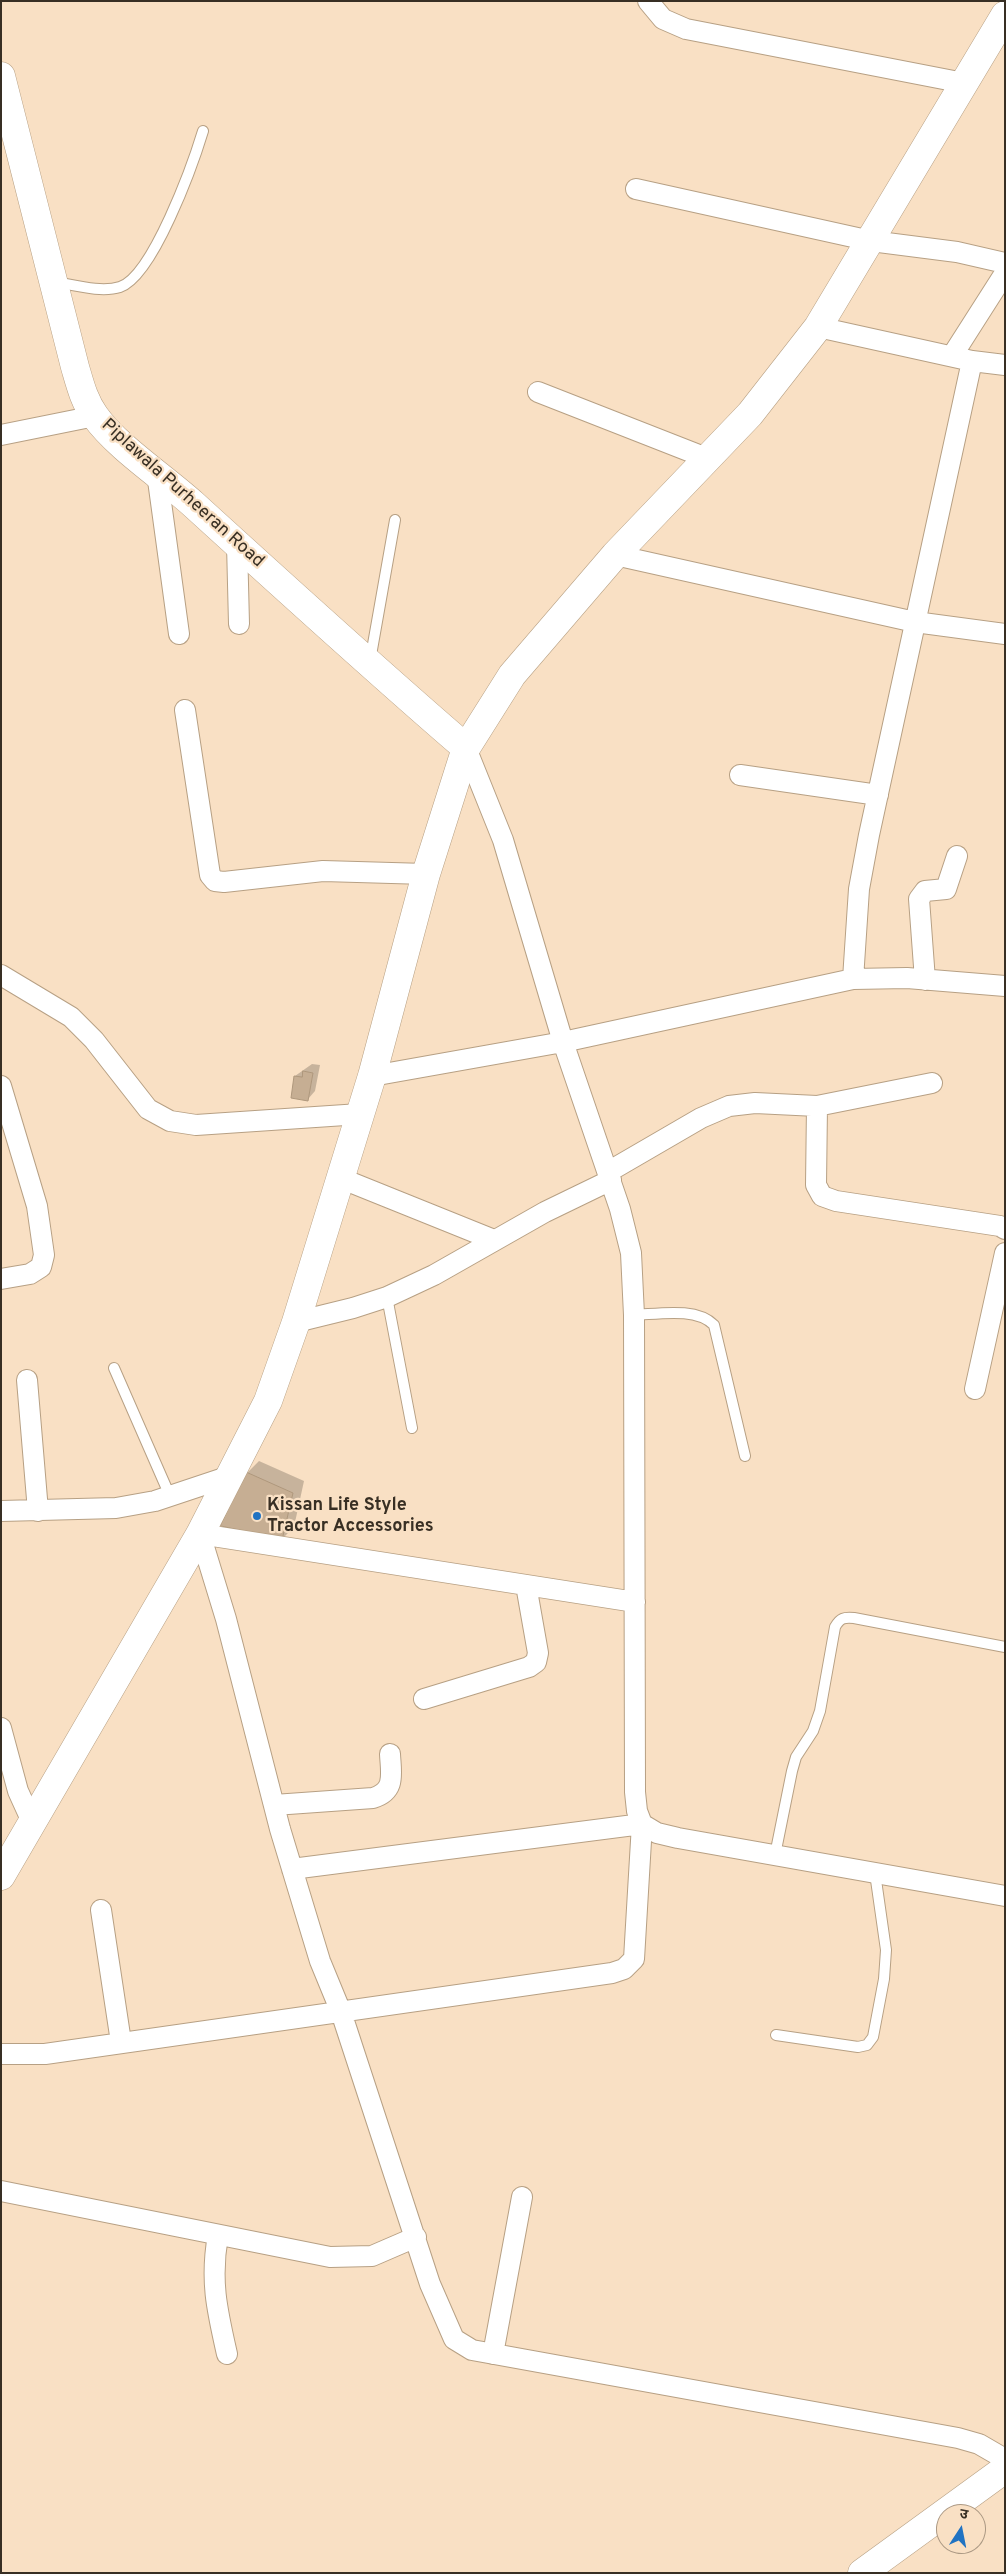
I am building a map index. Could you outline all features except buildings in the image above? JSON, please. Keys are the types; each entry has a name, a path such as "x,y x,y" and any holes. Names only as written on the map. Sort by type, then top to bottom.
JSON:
{"main road":[{"path":"1,1876 33,1824 200,1534 268,1401 296,1322 372,1076 426,874 466,748 512,675 615,555 709,459 750,414 818,327 1003,19"},
{"name":"Piplawala Purheeran Road","path":"1,76 84,396 95,416 126,447 157,472 369,665 466,748"},
{"path":"862,2573 1005,2469"}],"street":[{"path":"648,1 663,20 686,29 964,83"},
{"path":"636,189 871,241 957,252 1005,263"},
{"path":"952,356 1005,273"},
{"path":"818,327 952,356 1005,365"},
{"path":"852,979 859,889 972,360"},
{"path":"538,392 709,459"},
{"path":"1,435 95,416"},
{"path":"157,472 179,634"},
{"path":"237,544 239,624"},
{"path":"615,555 915,622 1005,634"},
{"path":"185,710 210,875 216,881 224,882 323,871 370,870 426,874"},
{"path":"1,2054 45,2054 341,2012 624,1969 634,1959 637,1940 642,1824 637,1811 635,1792 634,1315 631,1252 610,1176 563,1042 503,840 466,748"},
{"path":"740,775 878,794"},
{"path":"925,980 920,899 925,891 946,888 957,856"},
{"path":"1,975 71,1017 94,1040 148,1109 170,1121 196,1126 360,1114"},
{"path":"372,1076 563,1042 852,979 925,980 1005,986"},
{"path":"296,1322 353,1308 386,1297 434,1275 610,1176 701,1118 729,1106 755,1103 817,1106 932,1084"},
{"path":"1,1086 37,1206 44,1255 41,1267 30,1274 1,1280"},
{"path":"817,1106 816,1185 822,1196 836,1201 1000,1226 1005,1229"},
{"path":"340,1178 494,1240"},
{"path":"975,1389 1005,1253"},
{"path":"27,1380 38,1511"},
{"path":"1,1510 38,1511 116,1508 170,1496 230,1476"},
{"path":"635,1602 200,1534 226,1619 274,1805 320,1961 341,2012 430,2284 454,2339 472,2350 958,2438 979,2444 1005,2459"},
{"path":"424,1699 529,1667 536,1662 538,1654 526,1585"},
{"path":"1,1728 18,1791 33,1824"},
{"path":"274,1805 373,1798 384,1795 390,1787 390,1754"},
{"path":"292,1869 642,1824 656,1832 678,1838 1005,1896"},
{"path":"101,1910 121,2042"},
{"path":"1,2191 330,2258 372,2256 416,2237"},
{"path":"493,2354 522,2198"},
{"path":"218,2235 213,2278 217,2310 227,2354"}],"lane":[{"path":"54,282 107,289 121,287 134,278 179,200 204,131"},
{"path":"369,665 394,520"},
{"path":"386,1297 412,1428"},
{"path":"634,1315 694,1314 706,1317 714,1324 745,1456"},
{"path":"114,1368 170,1496"},
{"path":"775,1855 796,1757 813,1731 820,1711 835,1627 838,1621 844,1617 854,1618 1005,1647"},
{"path":"776,2035 858,2047 867,2045 873,2037 884,1978 886,1950 875,1873"}],"place":[{"name":"Kissan Life Style Tractor Accessories","path":"257,1516"}]}
